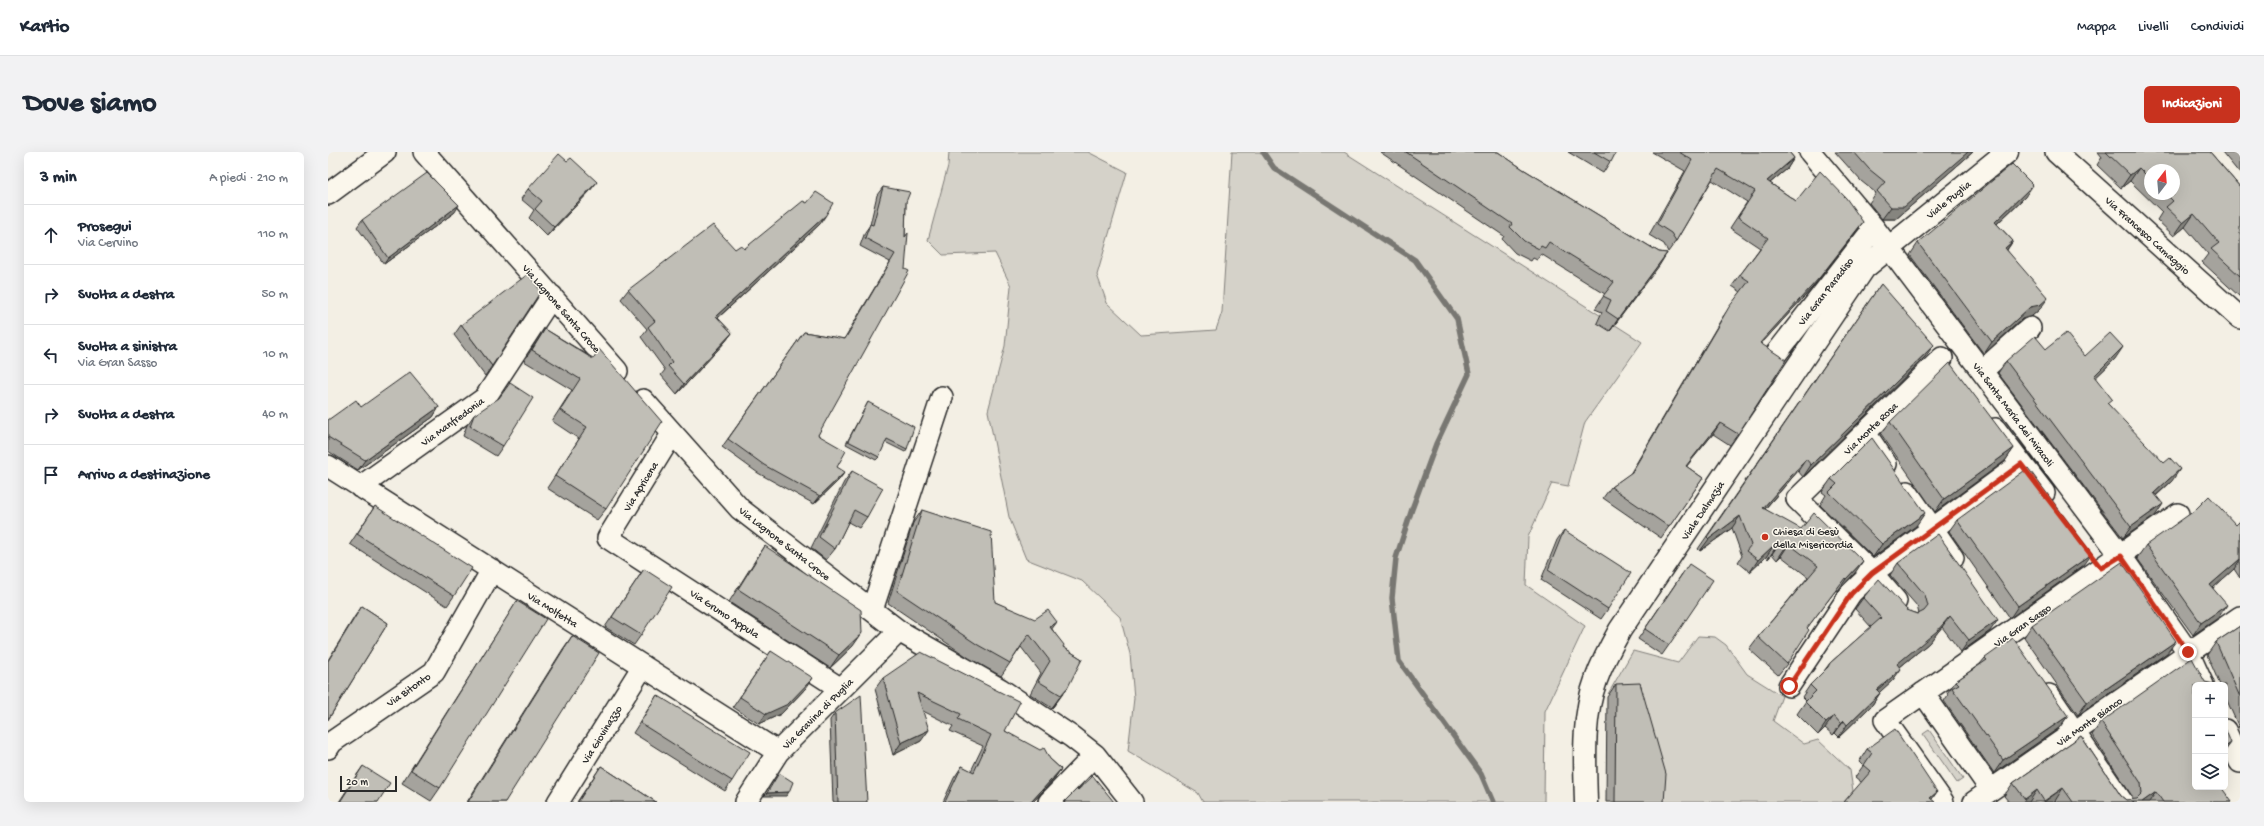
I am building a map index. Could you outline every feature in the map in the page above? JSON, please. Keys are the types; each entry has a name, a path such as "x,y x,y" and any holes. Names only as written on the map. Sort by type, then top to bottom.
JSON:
{"main road":[{"name":"Viale Puglia","path":"1888,247 2007,152"},
{"name":"Viale Dalmazia","path":"1586,802 1588,720 1595,681 1609,651 1864,268 1888,247"}],"street":[{"path":"328,194 385,152"},
{"name":"Via Lagnone Santa Croce","path":"424,152 672,434 740,509 899,631 1000,689 1072,737 1095,756 1132,802"},
{"name":"Via Santa Maria dei Miracoli","path":"1811,152 1874,228 2121,556 2188,652 2202,682"},
{"name":"Via Francesco Camaggio","path":"2056,152 2240,318"},
{"name":"Via Gran Paradiso","path":"1776,354 1874,228"},
{"name":"Via Manfredonia","path":"360,487 485,398 552,296"},
{"path":"1982,371 2030,328"},
{"path":"1928,341 1956,376"},
{"name":"Via Monte Rosa","path":"1872,573 1797,498 1942,358"},
{"path":"872,610 942,397"},
{"path":"1984,414 2054,507"},
{"path":"1865,433 1963,572"},
{"name":"Via Apricena","path":"608,538 672,434"},
{"path":"1789,686 1851,594 1872,573 2021,464"},
{"name":"Via Molfetta","path":"328,466 778,752"},
{"name":"Via Gran Sasso","path":"1943,802 1885,720 1923,694 2012,642 2101,568 2121,556 2178,514"},
{"name":"Via Grumo Appula","path":"608,538 841,688"},
{"path":"2087,550 2101,568"},
{"name":"Via Bitonto","path":"328,748 332,742 434,672 492,570"},
{"path":"1872,573 1908,614"},
{"path":"1994,617 2012,642"},
{"name":"Via Monte Bianco","path":"1974,802 2240,617"},
{"name":"Via Gravina di Puglia","path":"746,802 778,752 899,631"},
{"name":"Via Giovinazzo","path":"558,802 643,666"},
{"path":"2039,680 2122,802"},
{"path":"1923,694 1991,790"},
{"path":"2228,736 2240,762"},
{"path":"1049,802 1095,756"}],"shaded area":[{"path":"949,152 1088,152 1127,172 1097,275 1107,303 1141,335 1216,330 1222,312 1232,152 1344,152 1642,342 1585,422 1568,486 1552,483 1528,537 1526,585 1585,626 1545,711 1544,802 1203,802 1198,793 1128,751 1134,698 1130,654 1120,617 1082,581 1026,559 1009,517 988,411 1005,346 1011,286 995,253 943,255 928,240 948,166"},
{"path":"1698,636 1715,637 1726,645 1747,674 1782,696 1773,721 1804,744 1818,740 1850,770 1853,791 1844,802 1658,802 1634,696 1608,694 1633,651 1678,663"},
{"path":"1929,730 1963,779 1957,783 1923,734"}],"building":[{"path":"1406,152 1498,152 1523,169 1659,252 1667,253 1618,319 1606,311 1611,300 1603,296 1614,282 1549,242 1545,248 1541,246 1539,249 1524,241 1510,227 1512,224"},
{"path":"1594,152 1616,152 1611,162"},
{"path":"1679,152 1789,152 1794,158 1767,181 1796,201 1820,171 1846,198 1863,222 1820,277 1760,343 1786,360 1738,434 1720,423 1686,466 1703,478 1669,527 1611,487 1632,472 1729,307 1749,281 1740,275 1768,238 1738,217 1755,191 1718,169 1676,241 1671,233 1657,224 1692,160"},
{"path":"1854,152 1968,152 1904,207 1891,207 1877,191 1885,182 1869,169"},
{"path":"2106,152 2210,152 2240,187 2240,276 2211,249 2219,243 2194,214 2183,223 2166,207 2173,201 2172,200 2180,200 2180,164 2144,164 2144,173 2139,168 2130,175"},
{"path":"559,154 567,161 571,158 597,182 554,227 535,209 542,201 528,189"},
{"path":"2012,164 2033,185 1995,222 2013,241 2005,248 2048,298 2040,305 2030,307 1992,342 1918,243"},
{"path":"427,173 459,205 388,258 362,220"},
{"path":"883,187 910,192 906,202 905,237 908,233 905,269 909,271 818,435 846,451 837,467 845,472 820,496 764,465 728,439 804,332 845,339 895,254 865,238 870,224 873,225"},
{"path":"816,192 833,203 826,215 716,316 732,333 684,384 668,366 672,362 648,327 655,321 628,290 713,225 735,249 741,245 744,249 803,201 807,203"},
{"path":"528,274 541,291 492,366 461,325"},
{"path":"1881,284 1934,345 1811,465 1806,459 1763,508 1801,529 1814,513 1863,561 1846,579 1845,578 1807,628 1809,630 1787,664 1758,637 1818,566 1789,544 1785,548 1780,542 1776,547 1774,545 1758,560 1746,551 1751,545 1740,516 1709,539 1707,537"},
{"path":"545,329 593,359 599,349 662,422 606,509 555,476 587,427 560,410 580,379 532,350"},
{"path":"2066,333 2085,356 2110,333 2123,347 2094,376 2112,399 2107,403 2164,463 2170,458 2180,469 2154,493 2163,504 2131,527 2006,361 2035,336 2046,349"},
{"path":"1950,363 2014,448 1944,499 1890,422"},
{"path":"410,372 439,407 365,460 328,437 328,420 356,400 361,407"},
{"path":"510,383 533,398 503,446 470,426 474,415 499,398"},
{"path":"868,402 914,427 907,449 887,439 879,457 848,441"},
{"path":"1872,438 1925,513 1882,544 1829,492 1837,484 1831,479"},
{"path":"2028,468 2092,554 2018,606 1957,520"},
{"path":"852,471 883,488 867,517 854,510 835,549 819,537"},
{"path":"2209,496 2236,525 2240,521 2240,559 2210,585 2227,605 2201,623 2146,545 2194,511"},
{"path":"375,506 472,568 454,596 357,534"},
{"path":"922,510 991,532 995,602 1035,619 1048,610 1057,622 1050,627 1064,645 1063,647 1082,659 1068,687 1061,695 1038,681 1050,661 1029,634 1010,663 978,645 897,591"},
{"path":"1564,530 1631,573 1608,609 1548,570"},
{"path":"1938,534 1998,620 1969,640 1950,616 1937,631 1897,664 1901,669 1877,690 1880,693 1847,725 1844,721 1841,724 1834,716 1826,723 1805,702 1816,691 1810,685 1828,667 1830,663 1881,618 1863,598 1879,579 1907,610 1918,614 1924,611 1928,606 1925,595 1898,563"},
{"path":"765,546 861,610 862,633 839,655 738,589"},
{"path":"2122,562 2176,641 2087,702 2032,625"},
{"path":"1689,564 1713,580 1669,645 1645,629"},
{"path":"644,569 672,587 641,635 612,617"},
{"path":"517,601 546,619 440,788 411,770"},
{"path":"362,606 388,623 328,718 328,661"},
{"path":"2240,626 2240,697 2216,642"},
{"path":"572,636 599,653 505,802 468,802"},
{"path":"2013,638 2068,716 2003,760 1952,688 1959,684 1956,681 1987,660 1985,658"},
{"path":"771,651 813,678 788,704 766,714 740,697"},
{"path":"921,652 1020,702 1005,731 1040,750 1044,748 1050,759 1061,769 1031,802 945,802 962,766 974,772 991,735 958,719 961,714 917,693 929,730 901,743 883,678"},
{"path":"2192,658 2205,682 2192,682 2192,790 2223,790 2232,802 2163,802 2156,792 2142,802 2073,802 2063,788 2044,801 2037,790 2025,799 2013,783 2081,736 2121,796 2126,800 2137,799 2142,794 2141,783 2101,722"},
{"path":"1640,683 1666,774 1664,802 1615,802 1616,684"},
{"path":"657,695 750,752 732,781 640,723"},
{"path":"861,695 867,802 838,802 835,713"},
{"path":"1895,729 1937,792 1930,798 1935,802 1844,802 1871,771 1864,765 1872,753 1867,749"},
{"path":"2228,736 2231,743 2228,745"},
{"path":"363,766 390,783 378,802 340,802"},
{"path":"601,766 656,802 578,802"},
{"path":"779,773 793,782 789,792 767,793"},
{"path":"1093,776 1114,802 1064,802 1077,789 1078,790"}],"waterway":[{"path":"1263,152 1274,168 1415,260 1457,319 1469,374 1436,444 1412,509 1396,558 1392,598 1399,661 1481,774 1493,802"}],"place":[{"name":"Chiesa di Gesù della Misericordia","path":"1765,537"}],"route":[{"path":"1789,686 1851,594 1872,573 2021,464 2101,568 2121,556 2188,652"}]}
